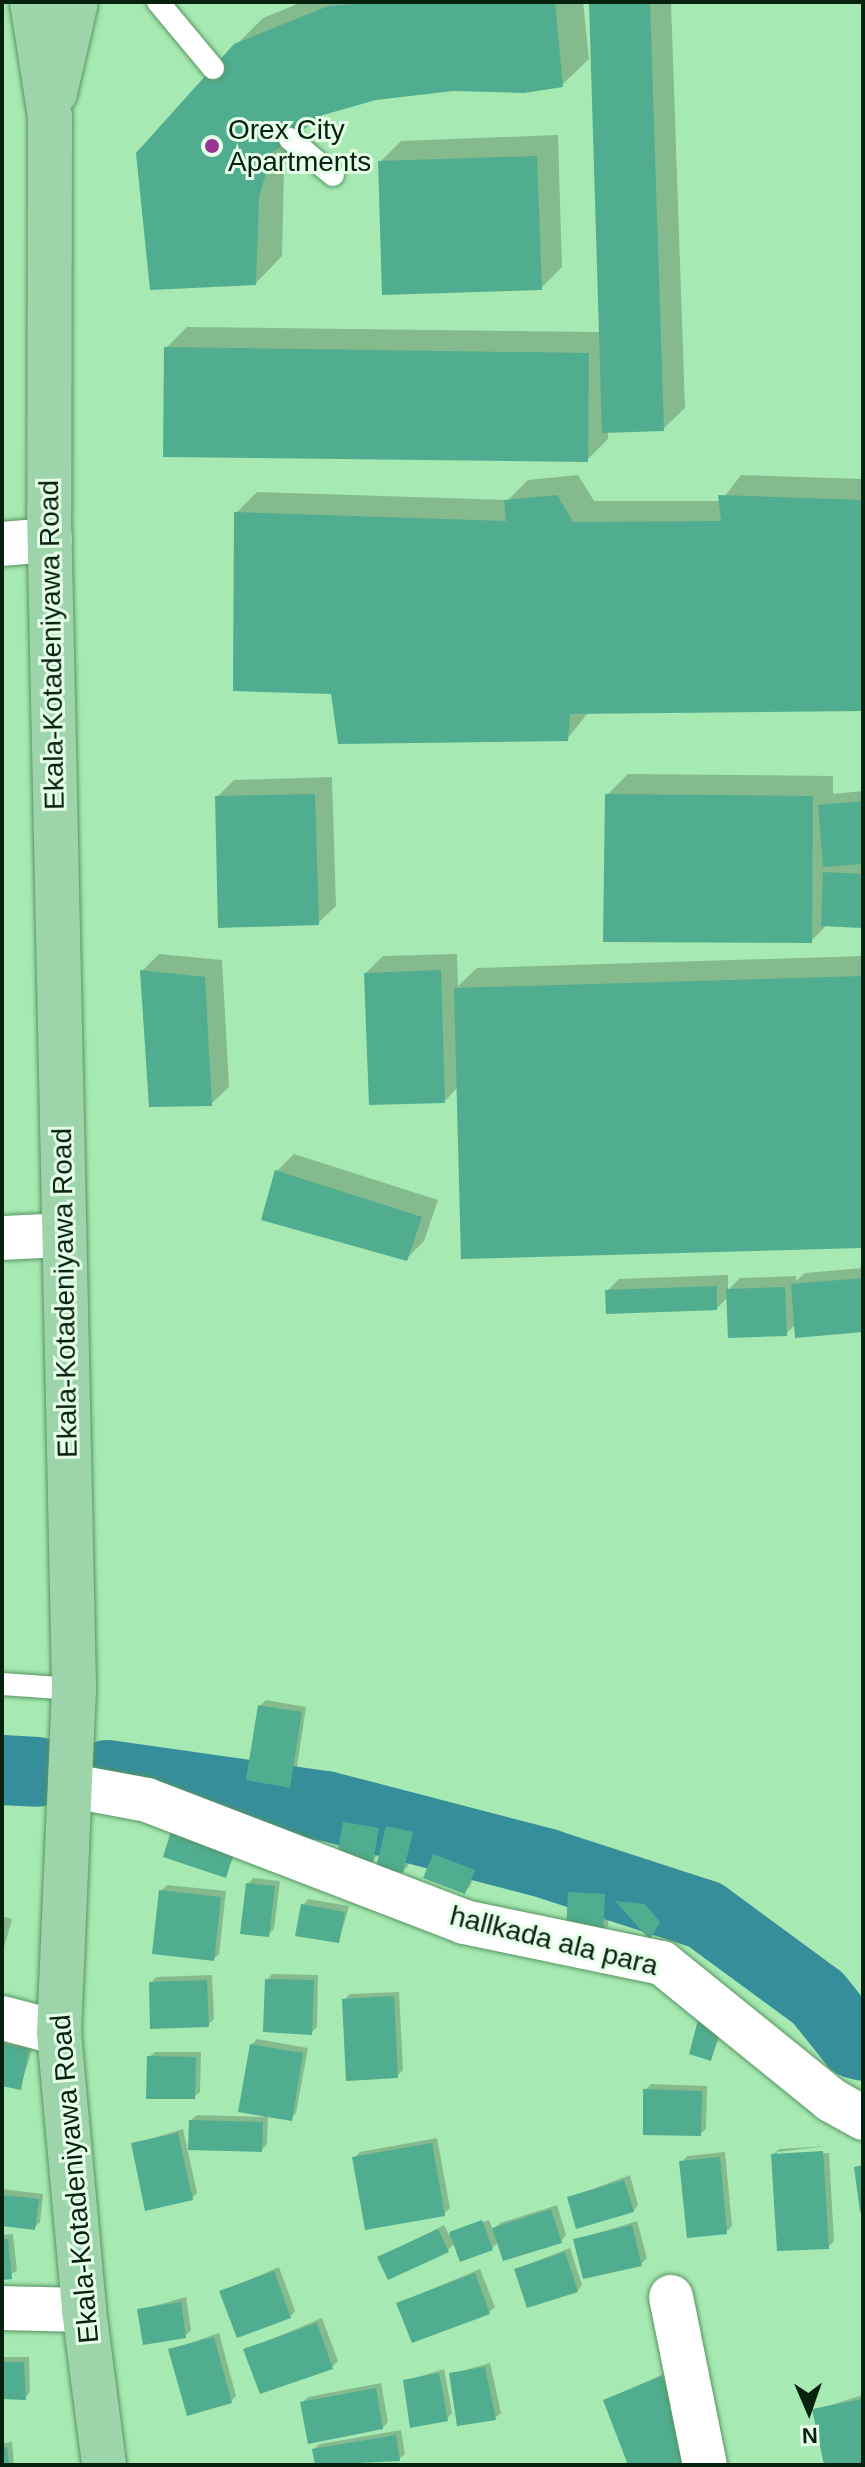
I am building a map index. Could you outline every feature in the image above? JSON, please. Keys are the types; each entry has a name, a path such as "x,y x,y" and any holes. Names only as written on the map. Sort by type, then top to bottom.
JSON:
{"main road":[{"name":"Ekala-Kotadeniyawa Road","path":"32,2 50,117 50,540 74,1689 59,2033 84,2310 104,2465"},
{"name":"Ekala-Kotadeniyawa Road","path":"50,117 76,2"}],"street":[{"path":"2,544 50,540"},
{"path":"2,1238 64,1235"},
{"name":"hallkada ala para","path":"72,1786 147,1800 464,1922 662,1963 831,2100 863,2118"},
{"path":"2,2018 59,2033"},
{"path":"671,2297 705,2465"},
{"path":"2,2308 84,2310"}],"lane":[{"path":"158,2 213,68"},
{"path":"290,139 333,175"},
{"path":"2,1684 74,1689"}],"building":[{"name":"Orex City Apartments","path":"381,2 555,2 563,87 524,93 453,91 376,100 323,115 272,153 259,197 256,285 150,290 136,153 234,44 328,6"},
{"path":"589,2 650,2 664,431 602,433"},
{"path":"537,156 542,290 382,295 378,161"},
{"path":"164,347 589,353 588,462 163,457"},
{"path":"557,495 573,522 721,521 718,495 863,500 863,711 570,714 568,741 338,744 331,694 233,691 234,512 506,521 504,500"},
{"path":"315,794 319,925 218,928 215,796"},
{"path":"605,794 813,796 812,943 603,942"},
{"path":"863,801 863,864 823,867 818,805"},
{"path":"823,872 863,874 863,928 821,926"},
{"path":"140,970 205,977 212,1106 149,1107"},
{"path":"441,970 445,1103 369,1105 364,973"},
{"path":"863,976 863,1248 461,1259 454,988"},
{"path":"275,1170 422,1217 407,1261 261,1220"},
{"path":"863,1278 863,1332 795,1338 791,1284"},
{"path":"717,1286 717,1310 606,1314 605,1290"},
{"path":"785,1287 787,1336 728,1338 726,1289"},
{"path":"258,1705 302,1712 290,1788 246,1780"},
{"path":"343,1822 379,1828 373,1862 337,1856"},
{"path":"386,1826 413,1832 403,1873 376,1867"},
{"path":"171,1831 234,1852 226,1878 163,1857"},
{"path":"433,1854 475,1870 465,1894 423,1878"},
{"path":"246,1883 275,1886 269,1937 240,1934"},
{"path":"159,1890 221,1897 214,1961 152,1954"},
{"path":"568,1892 605,1894 603,1933 566,1932"},
{"path":"615,1901 645,1904 660,1922 650,1940"},
{"path":"301,1904 345,1912 339,1943 295,1936"},
{"path":"265,1979 314,1980 312,2035 263,2032"},
{"path":"207,1980 209,2027 150,2029 149,1982"},
{"path":"394,1996 398,2078 346,2081 342,1999"},
{"path":"698,2020 721,2026 711,2061 689,2054"},
{"path":"2,2044 29,2049 21,2090 2,2086"},
{"path":"250,2044 303,2053 292,2121 238,2112"},
{"path":"147,2056 196,2057 195,2099 146,2099"},
{"path":"643,2089 702,2091 701,2136 643,2135"},
{"path":"189,2120 263,2122 262,2152 188,2150"},
{"path":"178,2133 193,2200 145,2211 131,2143"},
{"path":"432,2143 445,2216 365,2230 352,2157"},
{"path":"823,2151 829,2249 777,2251 771,2154"},
{"path":"720,2157 727,2234 687,2238 679,2161"},
{"path":"863,2165 863,2211 860,2212 854,2167"},
{"path":"624,2180 634,2212 576,2229 567,2197"},
{"path":"2,2195 39,2199 35,2230 2,2226"},
{"path":"551,2209 562,2243 503,2261 492,2228"},
{"path":"482,2220 493,2250 460,2262 449,2232"},
{"path":"632,2225 642,2266 583,2279 573,2239"},
{"path":"438,2229 449,2252 388,2280 377,2257"},
{"path":"2,2239 8,2239 12,2279 2,2280"},
{"path":"565,2252 578,2292 527,2308 514,2269"},
{"path":"274,2271 291,2318 237,2338 219,2291"},
{"path":"475,2273 490,2314 412,2343 396,2303"},
{"path":"181,2302 186,2338 143,2345 137,2309"},
{"path":"317,2323 333,2369 260,2394 243,2349"},
{"path":"214,2337 232,2403 187,2416 168,2349"},
{"path":"2,2362 24,2362 26,2400 2,2399"},
{"path":"485,2367 496,2420 457,2426 449,2373"},
{"path":"439,2373 448,2421 410,2428 403,2380"},
{"path":"662,2376 696,2465 628,2465 603,2400"},
{"path":"376,2388 383,2429 308,2444 300,2402"},
{"path":"863,2399 863,2465 824,2465 812,2409"},
{"path":"396,2435 400,2461 315,2465 312,2449"},
{"path":"7,2447 9,2465 2,2465 2,2448"}],"waterway":[{"path":"2,1770 37,1772"},
{"path":"107,1775 326,1806 548,1864 705,1915 818,1998 854,2043 863,2046"}],"place":[{"name":"Orex City Apartments","path":"212,146"}]}
